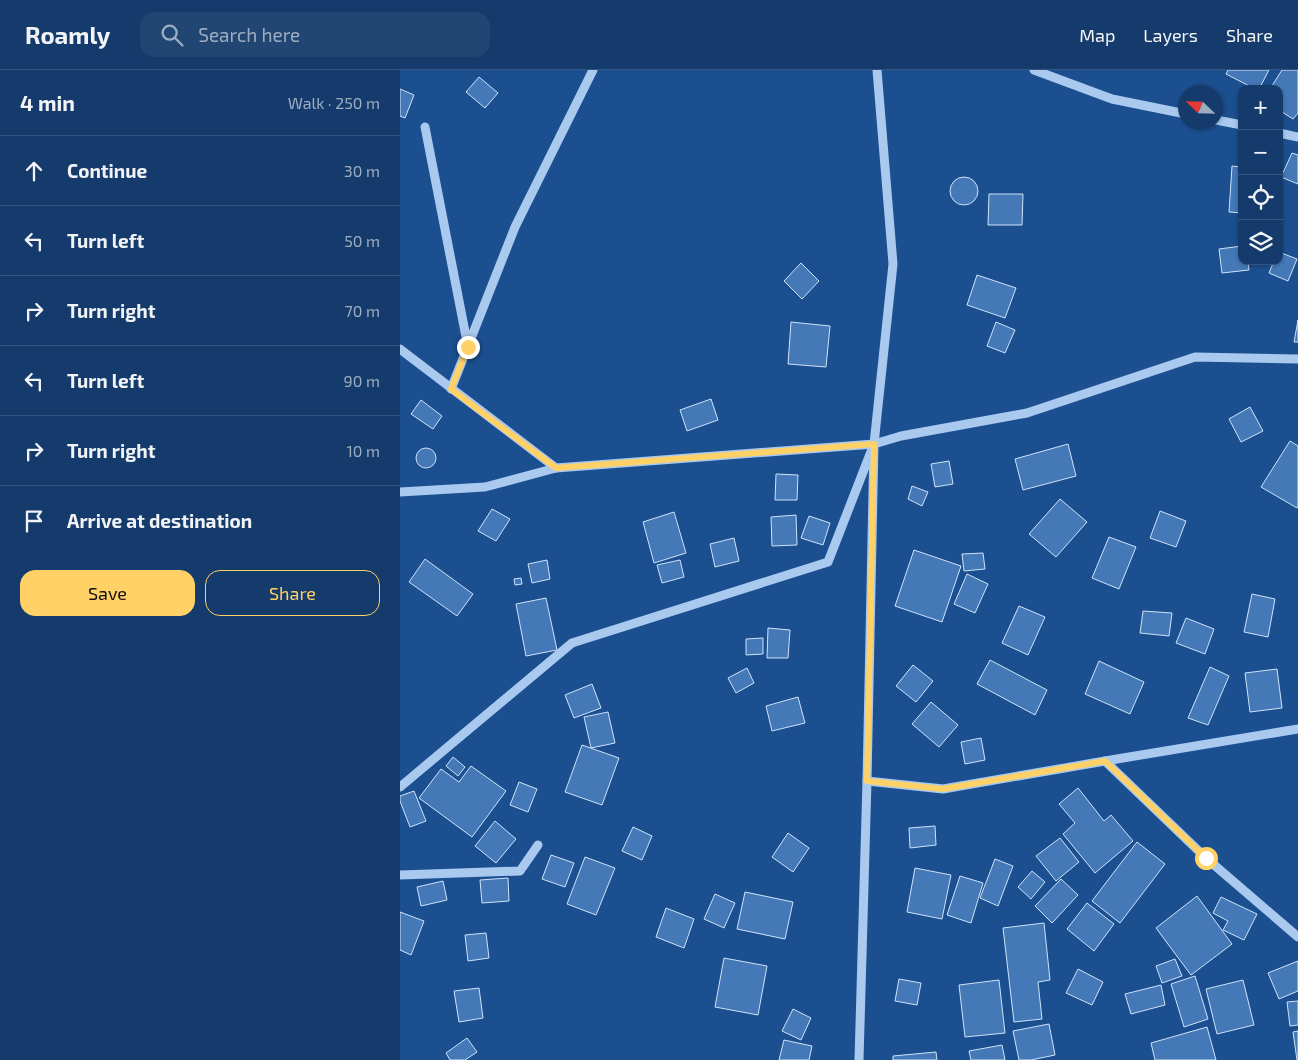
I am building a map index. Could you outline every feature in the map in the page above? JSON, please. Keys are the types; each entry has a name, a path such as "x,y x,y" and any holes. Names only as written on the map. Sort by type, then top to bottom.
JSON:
{"street":[{"path":"451,389 516,227 593,70"},
{"path":"859,1060 874,444 893,264 877,70"},
{"path":"1034,70 1112,99 1178,112"},
{"path":"1223,121 1238,124"},
{"path":"425,127 468,347"},
{"path":"1283,134 1298,137"},
{"path":"400,349 556,468"},
{"path":"400,492 485,487 556,468 874,444 901,436 1026,413 1195,357 1298,359"},
{"path":"400,787 572,643 828,562 874,444"},
{"path":"867,781 943,789 1298,730"},
{"path":"1105,761 1206,858 1298,937"},
{"path":"400,875 520,871 538,845"}],"building":[{"path":"1228,70 1269,70 1261,85 1247,85 1226,74"},
{"path":"1282,70 1298,70 1298,113 1293,119 1283,113 1283,85 1273,85"},
{"path":"479,77 498,93 485,108 466,92"},
{"path":"400,89 414,95 405,118 400,116"},
{"path":"1292,153 1298,155 1298,184 1283,178 1283,173"},
{"path":"1232,166 1238,167 1238,213 1229,212"},
{"path":"964,177 974,181 978,191 974,201 964,205 954,201 950,191 954,181"},
{"path":"989,194 1023,194 1022,225 988,225"},
{"path":"1238,247 1238,265 1248,265 1249,270 1222,273 1219,249"},
{"path":"1283,254 1297,259 1288,281 1269,273 1272,265 1283,265"},
{"path":"801,263 819,281 802,299 784,281"},
{"path":"977,275 1016,288 1005,318 967,305"},
{"path":"1298,320 1298,342 1294,342"},
{"path":"791,322 830,326 826,367 788,364"},
{"path":"996,322 1015,330 1005,353 987,346"},
{"path":"711,399 718,420 687,431 680,410"},
{"path":"421,400 442,416 433,429 411,414"},
{"path":"1250,407 1263,431 1241,442 1229,419"},
{"path":"1290,441 1298,446 1297,508 1261,487"},
{"path":"1068,444 1076,476 1023,490 1015,459"},
{"path":"426,448 433,451 436,458 433,465 426,468 419,465 416,458 419,451"},
{"path":"949,461 953,484 935,487 931,464"},
{"path":"776,474 798,475 797,500 775,500"},
{"path":"912,486 928,492 922,506 908,499"},
{"path":"1060,499 1087,522 1056,557 1029,534"},
{"path":"492,509 510,519 496,541 478,531"},
{"path":"1160,511 1186,521 1176,547 1150,538"},
{"path":"674,512 686,553 654,563 643,522"},
{"path":"796,515 797,545 772,546 771,517"},
{"path":"809,516 830,523 823,545 801,538"},
{"path":"1109,537 1136,547 1119,589 1092,578"},
{"path":"734,538 739,561 715,567 710,544"},
{"path":"914,550 961,566 942,622 895,606"},
{"path":"983,553 985,569 964,571 962,554"},
{"path":"425,559 473,594 457,616 409,582"},
{"path":"547,560 550,579 532,583 528,564"},
{"path":"680,560 684,577 662,583 657,565"},
{"path":"967,574 988,584 975,613 954,604"},
{"path":"521,578 522,584 515,585 514,579"},
{"path":"1252,594 1275,599 1268,637 1244,632"},
{"path":"546,598 557,650 526,656 516,604"},
{"path":"1019,606 1045,617 1028,655 1002,643"},
{"path":"1143,611 1172,613 1169,636 1140,633"},
{"path":"1186,618 1214,629 1205,654 1176,643"},
{"path":"768,628 790,630 788,658 767,658"},
{"path":"763,638 763,654 746,655 746,639"},
{"path":"990,660 1047,690 1035,715 977,684"},
{"path":"1099,661 1144,682 1130,714 1085,694"},
{"path":"913,665 933,681 916,702 896,686"},
{"path":"1210,667 1229,676 1208,725 1188,718"},
{"path":"747,668 754,683 736,693 728,678"},
{"path":"1277,669 1282,708 1250,712 1245,673"},
{"path":"592,684 601,708 574,718 565,695"},
{"path":"798,697 805,723 772,731 766,706"},
{"path":"931,702 958,725 939,747 912,724"},
{"path":"608,712 615,743 591,748 584,717"},
{"path":"981,738 985,760 965,764 961,742"},
{"path":"582,745 619,758 602,805 565,792"},
{"path":"453,757 465,767 458,776 446,766"},
{"path":"471,766 506,791 472,837 419,798 441,769 459,782"},
{"path":"519,782 537,789 528,812 510,805"},
{"path":"1078,788 1104,821 1111,815 1133,841 1095,873 1063,834 1075,823 1059,804"},
{"path":"414,791 426,821 410,827 400,801 400,796"},
{"path":"495,821 516,839 496,863 475,846"},
{"path":"935,826 936,845 910,848 909,828"},
{"path":"633,827 652,836 642,860 622,851"},
{"path":"788,833 809,848 793,872 772,857"},
{"path":"1060,838 1079,862 1056,881 1036,856"},
{"path":"1137,842 1165,864 1120,923 1092,901"},
{"path":"551,855 574,863 565,887 542,879"},
{"path":"585,857 615,868 596,915 567,904"},
{"path":"995,859 1013,866 998,906 980,898"},
{"path":"915,868 951,875 942,919 907,912"},
{"path":"1032,871 1045,882 1031,899 1018,887"},
{"path":"960,876 983,883 971,923 947,915"},
{"path":"508,878 509,901 482,903 480,880"},
{"path":"1061,879 1078,895 1052,923 1035,906"},
{"path":"443,881 447,900 421,906 417,887"},
{"path":"745,892 793,902 785,939 737,929"},
{"path":"715,894 735,903 724,928 704,919"},
{"path":"1197,896 1232,944 1191,975 1156,928"},
{"path":"1221,897 1257,914 1244,940 1223,930 1228,921 1213,913"},
{"path":"1087,903 1114,924 1094,951 1067,929"},
{"path":"666,908 694,919 684,948 656,937"},
{"path":"400,912 424,921 411,955 400,950"},
{"path":"1044,923 1050,980 1038,982 1042,1019 1014,1022 1003,928"},
{"path":"486,933 489,958 468,961 465,935"},
{"path":"724,958 767,966 758,1015 715,1007"},
{"path":"1175,959 1182,976 1162,983 1156,966"},
{"path":"1298,961 1298,991 1279,999 1268,973"},
{"path":"1078,969 1103,982 1092,1005 1066,993"},
{"path":"1195,976 1208,1019 1184,1027 1171,984"},
{"path":"899,979 921,983 917,1005 895,1001"},
{"path":"999,980 1005,1033 965,1037 959,985"},
{"path":"1243,980 1254,1025 1217,1034 1206,989"},
{"path":"1161,985 1165,1005 1131,1014 1125,994"},
{"path":"479,988 483,1018 459,1022 454,991"},
{"path":"1298,1001 1298,1025 1290,1026 1287,1002"},
{"path":"793,1009 811,1018 801,1040 782,1031"},
{"path":"1049,1024 1055,1055 1031,1060 1019,1060 1013,1031"},
{"path":"1207,1027 1216,1060 1155,1060 1151,1043"},
{"path":"1298,1031 1298,1060 1297,1060 1293,1032"},
{"path":"467,1038 477,1052 465,1060 450,1060 446,1053"},
{"path":"784,1040 812,1046 809,1060 779,1060"},
{"path":"1002,1045 1005,1060 971,1060 969,1051"},
{"path":"936,1052 937,1060 893,1060 893,1056"}],"route":[{"path":"468,347 451,389 556,468 874,444 867,781 943,789 1105,761 1206,858"}]}
